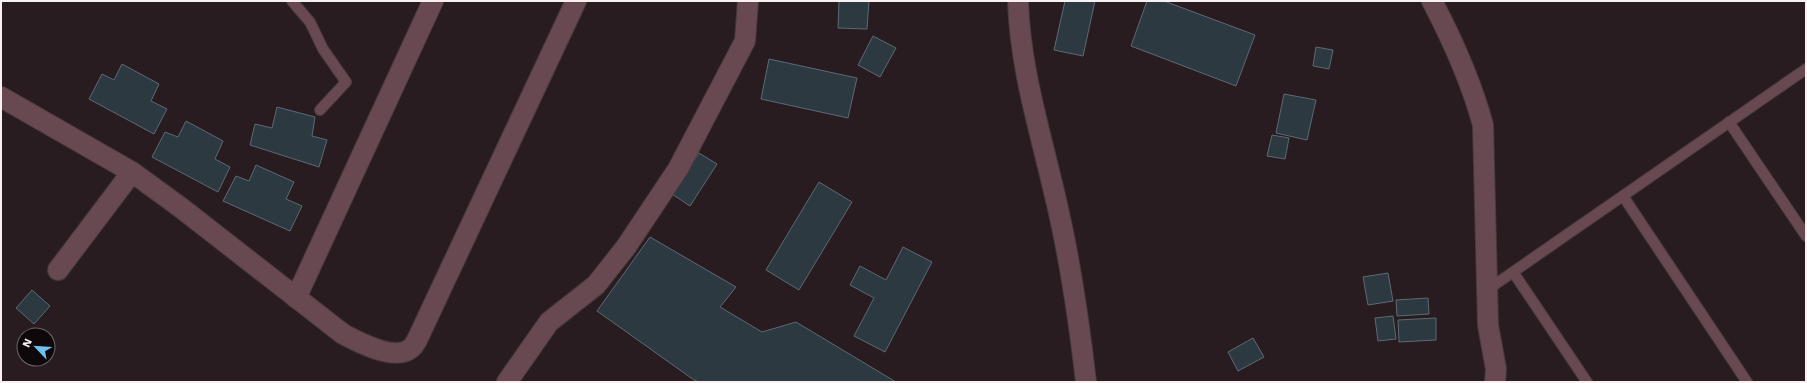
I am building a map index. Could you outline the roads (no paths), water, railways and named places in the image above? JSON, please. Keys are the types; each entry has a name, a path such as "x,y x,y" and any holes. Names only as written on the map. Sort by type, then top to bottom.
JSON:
{"street":[{"path":"296,298 433,1"},
{"path":"1,97 132,172 180,207 343,334 362,345 383,351 401,353 411,349 417,340 576,1"},
{"path":"507,382 549,322 596,285 626,247 678,169 745,41 748,1"},
{"path":"1018,1 1018,27 1031,99 1056,201 1080,330 1086,382"},
{"path":"1432,1 1463,64 1483,125 1488,325 1496,369 1495,382"},
{"path":"58,270 132,172"}],"lane":[{"path":"292,1 310,22 323,49 346,82 320,110"},
{"path":"1487,290 1806,69"},
{"path":"1729,122 1806,236"},
{"path":"1623,196 1747,382"},
{"path":"1513,272 1587,382"}]}
